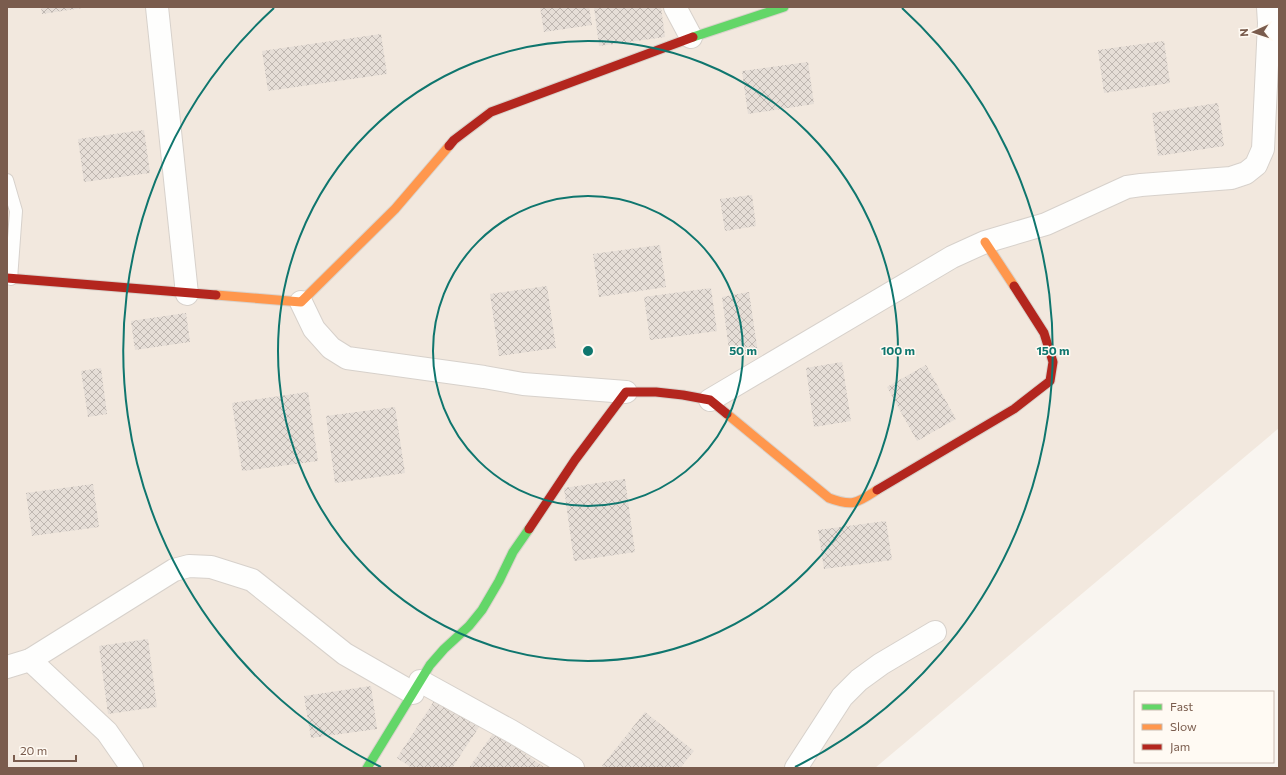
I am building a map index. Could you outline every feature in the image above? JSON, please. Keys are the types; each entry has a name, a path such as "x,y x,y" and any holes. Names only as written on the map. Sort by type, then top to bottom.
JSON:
{"street":[{"path":"157,7 187,294"},
{"path":"675,7 691,37"},
{"path":"9,278 187,294 301,302 395,209 454,140 491,112 691,37 784,7"},
{"path":"710,400 952,257 985,242 1046,224 1127,188 1141,185 1231,178 1246,173 1256,165 1263,149 1272,17"},
{"path":"301,302 314,329 331,348 348,358 523,384 626,392 656,392 710,400 829,498 842,503 858,502 1014,409 1050,380 1053,362 1044,333 985,242"},
{"path":"368,768 430,665 479,613 506,568 513,552 575,460 626,392"},
{"path":"7,667 30,660 174,570 189,566 212,567 252,580 346,654 511,731 573,768"},
{"path":"796,768 842,697 859,680 880,664 935,632"},
{"path":"30,660 107,732 132,768"}],"lane":[{"path":"7,180 16,211 9,278"}],"shaded area":[{"path":"7,7 1279,7 1279,428 875,768 7,768"}],"building":[{"path":"41,7 82,7 82,8 42,14"},
{"path":"540,7 589,7 592,25 544,32"},
{"path":"594,7 661,7 665,37 599,46"},
{"path":"381,34 387,74 268,91 262,51"},
{"path":"1164,41 1170,83 1104,93 1098,50"},
{"path":"808,62 814,104 748,114 742,71"},
{"path":"1218,103 1224,146 1158,156 1152,113"},
{"path":"144,130 150,173 84,182 78,139"},
{"path":"752,195 756,226 725,231 720,199"},
{"path":"660,245 666,287 599,297 593,254"},
{"path":"547,286 556,348 499,356 490,294"},
{"path":"711,288 717,331 650,340 644,297"},
{"path":"749,292 758,353 730,357 722,297"},
{"path":"186,313 190,342 135,350 131,321"},
{"path":"842,362 851,421 814,427 806,368"},
{"path":"926,365 956,419 917,441 887,387"},
{"path":"101,368 107,414 88,417 81,371"},
{"path":"308,392 318,461 242,471 232,403"},
{"path":"395,407 405,473 335,483 326,416"},
{"path":"625,479 635,552 574,561 564,488"},
{"path":"93,484 99,527 32,536 26,493"},
{"path":"886,521 892,560 824,569 818,530"},
{"path":"148,639 157,707 108,714 99,646"},
{"path":"371,686 377,729 311,738 304,696"},
{"path":"438,695 481,724 452,768 412,768 397,758"},
{"path":"645,712 694,751 680,768 605,768 602,766"},
{"path":"494,732 545,768 469,768"}],"traffic: fast":[{"path":"693,37 784,7"},
{"path":"367,768 430,665 444,649 469,626 482,610 499,581 513,552 529,529"}],"traffic: slow":[{"path":"216,295 301,302 395,209 449,146"},
{"path":"985,242 1014,286"},
{"path":"727,414 829,498 849,503 859,501 877,490"}],"traffic: jam":[{"path":"449,146 454,140 491,112 693,37"},
{"path":"7,278 216,295"},
{"path":"877,490 1014,409 1050,381 1053,362 1044,333 1014,286"},
{"path":"529,529 575,460 626,392 656,392 710,400 727,414"}]}
